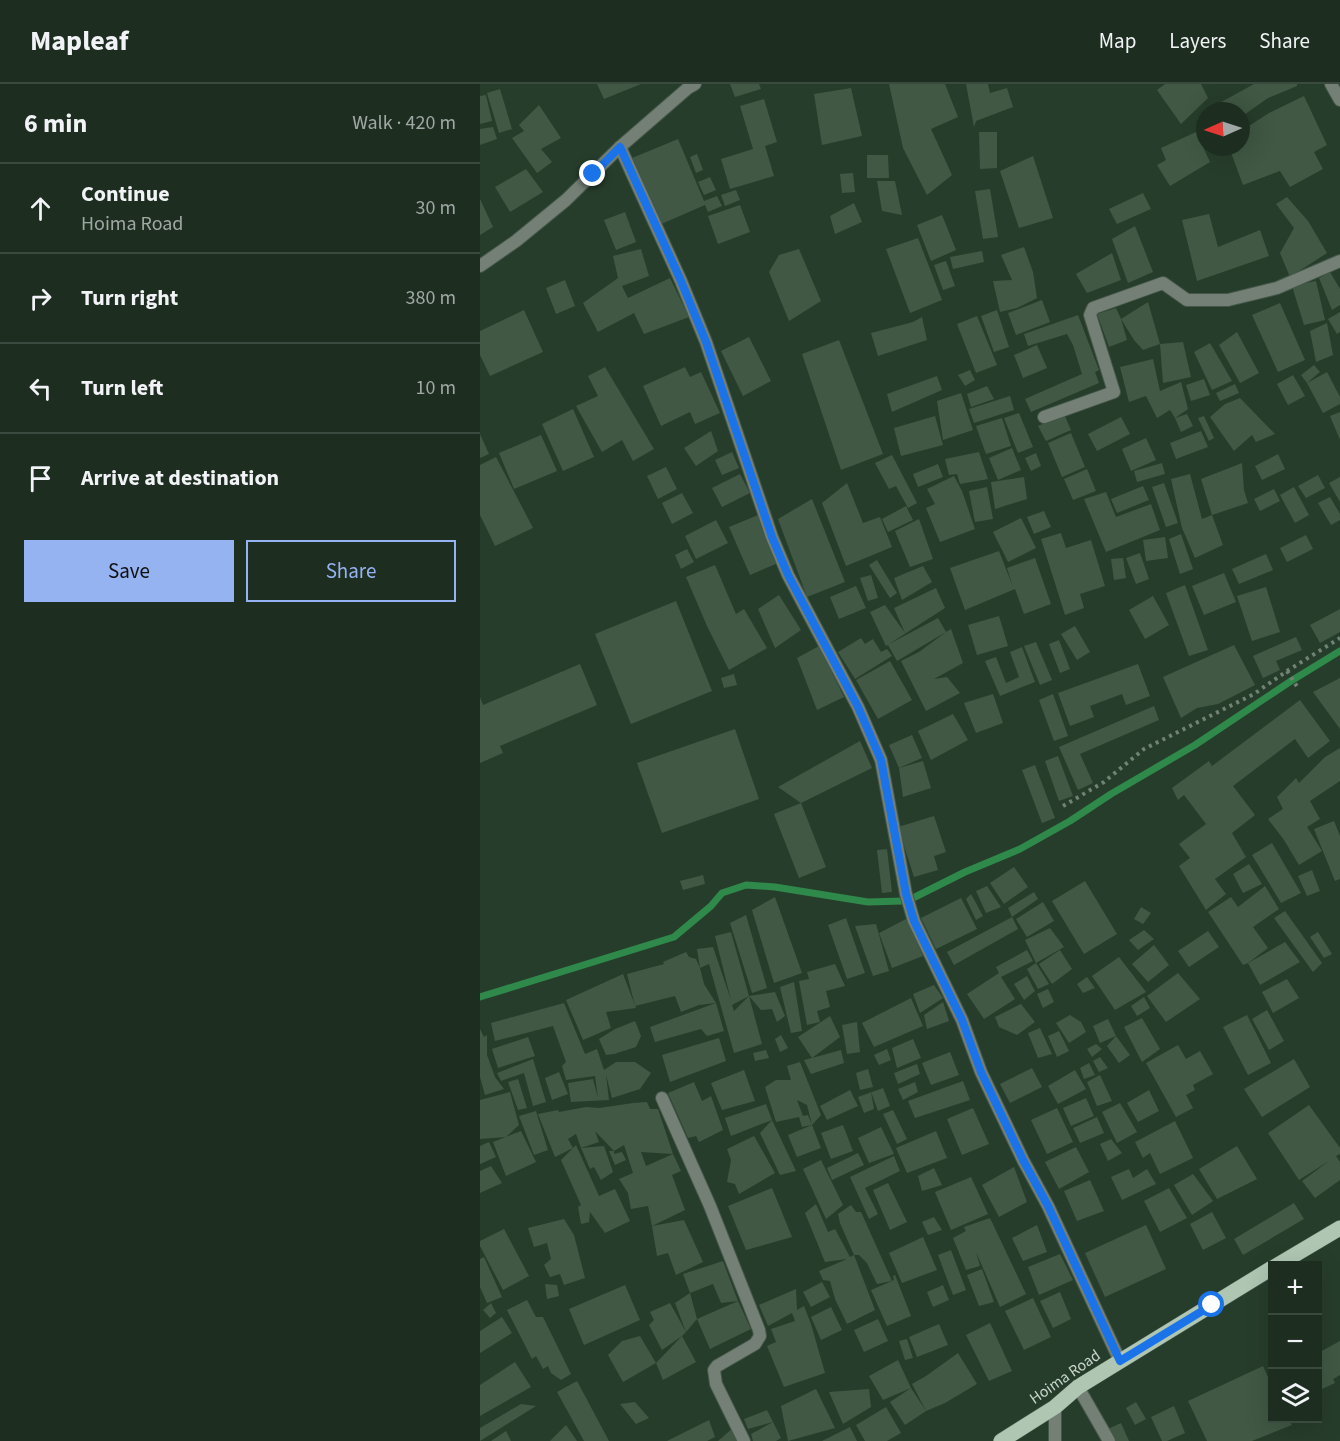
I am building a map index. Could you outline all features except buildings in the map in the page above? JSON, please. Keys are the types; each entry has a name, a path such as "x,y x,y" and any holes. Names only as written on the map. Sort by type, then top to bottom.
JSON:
{"main road":[{"name":"Hoima Road","path":"1284,1261 1340,1228"},
{"name":"Hoima Road","path":"1001,1441 1055,1407 1078,1387 1268,1271"}],"street":[{"path":"480,266 516,241 566,200 620,147 695,84"},
{"path":"1331,84 1340,100"},
{"path":"620,147 706,342 772,537 788,575 858,707 881,760 906,894 914,921 962,1020 981,1072 1048,1206 1120,1361"},
{"path":"1044,417 1114,392 1090,315 1094,308 1163,283 1187,300 1228,300 1276,288 1340,261"},
{"path":"662,1098 710,1206 759,1330 760,1336 755,1344 714,1370 716,1384 744,1441"},
{"path":"1078,1387 1109,1441"},
{"path":"1055,1407 1055,1441"}],"path":[{"path":"1063,806 1104,782 1144,749 1254,694 1340,638"},
{"path":"1287,671 1298,688"}],"waterway":[{"path":"915,897 965,872 1020,849 1070,821 1195,745 1340,651"},
{"path":"480,997 674,937 711,906 722,893 746,885 775,887 868,902 903,901"}],"route":[{"path":"593,174 620,147 706,342 772,537 788,575 858,707 881,760 906,894 914,921 962,1020 981,1072 1048,1206 1120,1361 1212,1305"}]}
